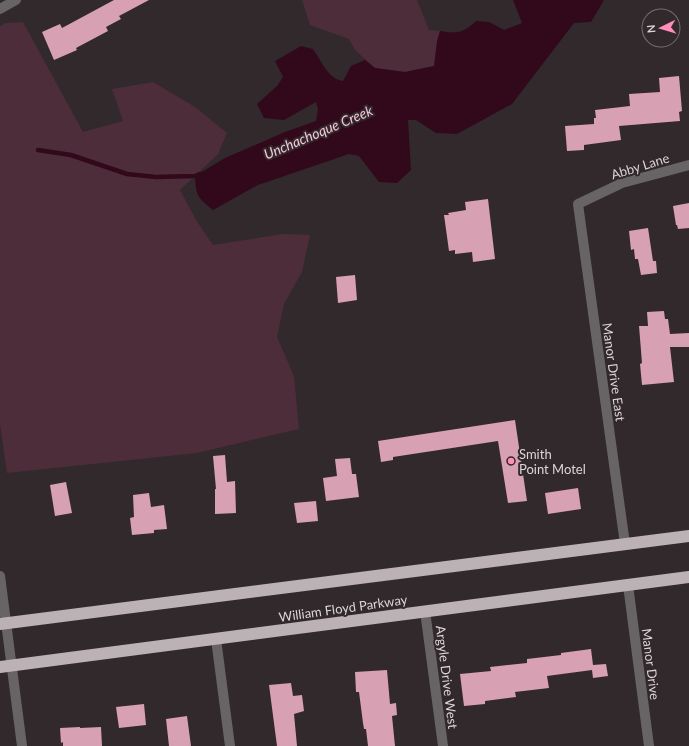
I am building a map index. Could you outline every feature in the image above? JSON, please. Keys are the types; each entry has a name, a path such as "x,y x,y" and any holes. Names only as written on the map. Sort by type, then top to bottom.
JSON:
{"highway":[{"name":"William Floyd Parkway","path":"3,624 689,536"},
{"name":"William Floyd Parkway","path":"6,666 216,640 689,577"}],"street":[{"path":"0,8 16,0"},
{"name":"Abby Lane","path":"578,204 622,183 689,166"},
{"name":"Manor Drive East","path":"578,204 624,544"},
{"path":"0,576 6,666 22,746"},
{"name":"Manor Drive","path":"628,585 649,746"},
{"name":"Argyle Drive West","path":"425,611 443,746"},
{"path":"216,640 230,746"}],"shaded area":[{"path":"302,0 417,0 429,30 440,31 434,66 405,72 375,68 355,50 349,39 310,25"},
{"path":"23,22 83,132 123,121 112,89 153,82 195,107 227,133 218,154 180,190 196,220 213,245 282,234 310,235 302,272 284,304 277,337 294,376 299,429 197,453 7,473 0,424 0,26 6,23"}],"water":[{"path":"513,0 604,0 591,22 574,23 512,104 457,134 436,133 416,120 408,120 411,170 397,183 379,182 359,156 349,154 258,185 213,210 198,196 195,176 225,158 285,132 316,121 318,109 316,102 284,120 264,118 257,104 277,86 283,77 275,61 301,46 313,49 329,73 338,80 343,81 351,66 365,60 375,68 405,72 434,66 437,41 440,31 460,32 476,21 489,22 504,30 522,23"}],"building":[{"path":"114,0 149,0 119,16 121,19 106,27 108,31 76,48 77,50 54,60 42,32 60,24 62,28"},
{"path":"679,76 682,111 679,112 680,121 619,126 621,140 584,145 584,150 567,151 565,126 594,124 594,118 596,118 595,110 630,106 629,94 660,92 659,78"},
{"path":"488,199 495,259 473,262 472,252 455,254 455,250 449,251 444,215 466,210 465,202"},
{"path":"689,203 689,228 678,229 673,206"},
{"path":"648,228 653,261 656,261 657,273 641,275 638,259 635,259 634,249 631,250 629,231"},
{"path":"355,275 357,300 338,303 336,277"},
{"path":"664,311 665,319 668,319 670,334 689,333 689,347 670,347 674,382 642,385 639,326 648,326 647,312"},
{"name":"Smith Point Motel","path":"515,420 527,501 508,503 498,441 393,457 393,460 381,462 378,441"},
{"path":"225,455 227,482 235,481 236,513 215,514 216,489 213,456"},
{"path":"350,458 352,474 356,474 359,497 326,501 323,478 337,476 335,459"},
{"path":"66,482 72,513 55,516 50,485"},
{"path":"578,488 581,509 548,514 545,493"},
{"path":"149,493 151,507 164,505 167,529 154,530 154,533 132,535 130,518 134,517 133,495"},
{"path":"316,501 318,521 297,523 294,503"},
{"path":"591,649 593,665 606,664 608,676 593,678 592,670 547,676 549,688 515,692 516,697 485,701 485,704 464,706 460,674 491,671 490,667 527,663 527,659 561,655 561,653"},
{"path":"387,670 390,704 396,703 397,715 392,716 395,746 368,746 359,692 356,692 355,672"},
{"path":"291,683 293,696 302,695 304,711 294,714 297,746 277,746 269,685"},
{"path":"144,704 146,725 119,728 116,707"},
{"path":"187,716 191,746 169,746 166,719"},
{"path":"101,727 102,746 63,746 63,742 61,743 60,728"}],"waterway":[{"name":"Unchachoque Creek","path":"38,150 71,155 127,174 156,177 195,176 200,174"}],"place":[{"name":"Smith Point Motel","path":"511,461"}]}
